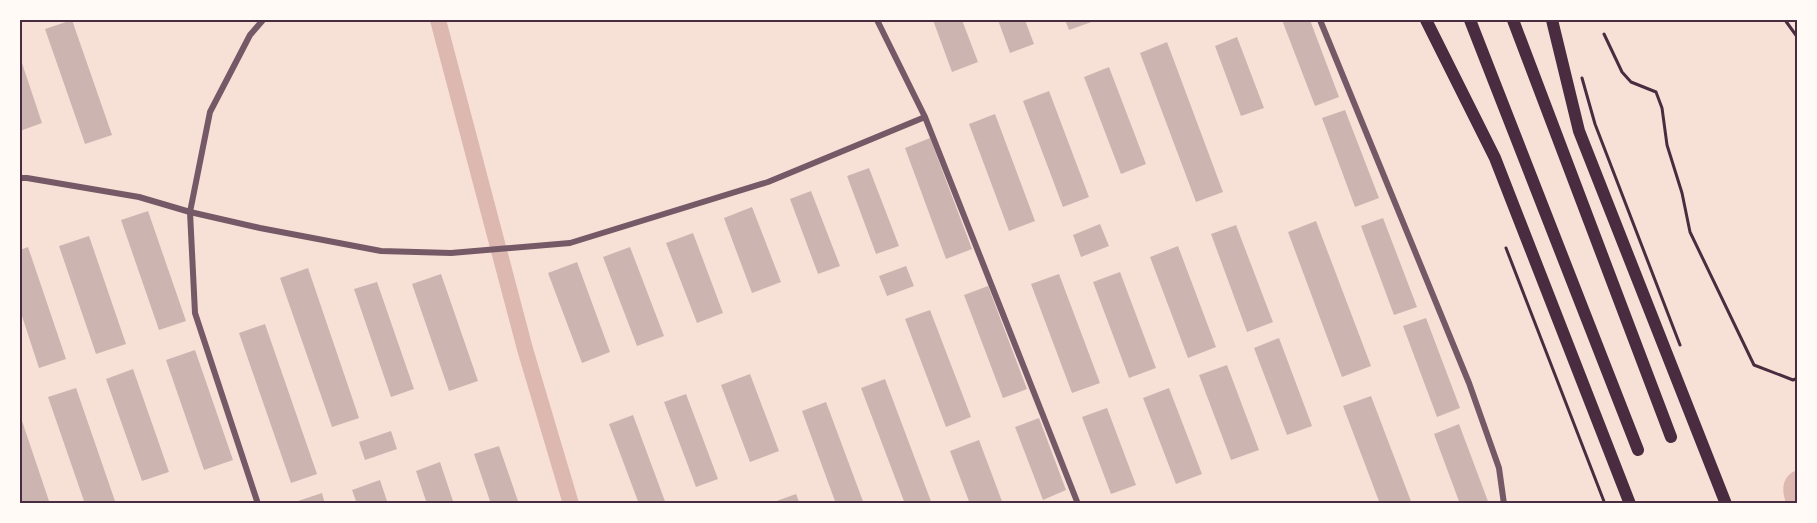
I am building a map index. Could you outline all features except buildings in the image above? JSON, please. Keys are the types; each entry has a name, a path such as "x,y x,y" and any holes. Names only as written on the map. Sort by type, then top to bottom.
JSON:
{"main road":[{"path":"1426,20 1495,158 1630,504"},
{"path":"1470,20 1638,450"},
{"path":"1513,20 1671,437"},
{"path":"1552,20 1580,131 1726,504"}],"street":[{"path":"258,504 195,313 190,212 210,112 250,35 263,20"},
{"path":"877,20 925,117 1078,504"},
{"path":"1320,20 1469,384 1499,468 1504,504"},
{"path":"20,178 139,197 190,212 260,228 381,251 451,253 570,243 768,182 925,117"}],"path":[{"path":"1785,20 1797,38"},
{"path":"1604,34 1622,72 1631,82 1656,92 1662,108 1667,145 1682,193 1690,232 1754,365 1793,380 1797,378"},
{"path":"1580,72 1595,124 1680,346"},
{"path":"1506,248 1605,504"}],"shaded area":[{"path":"1797,470 1797,503 1786,503 1784,484 1788,476"}],"waterway":[{"path":"438,20 525,349 571,504"}]}
